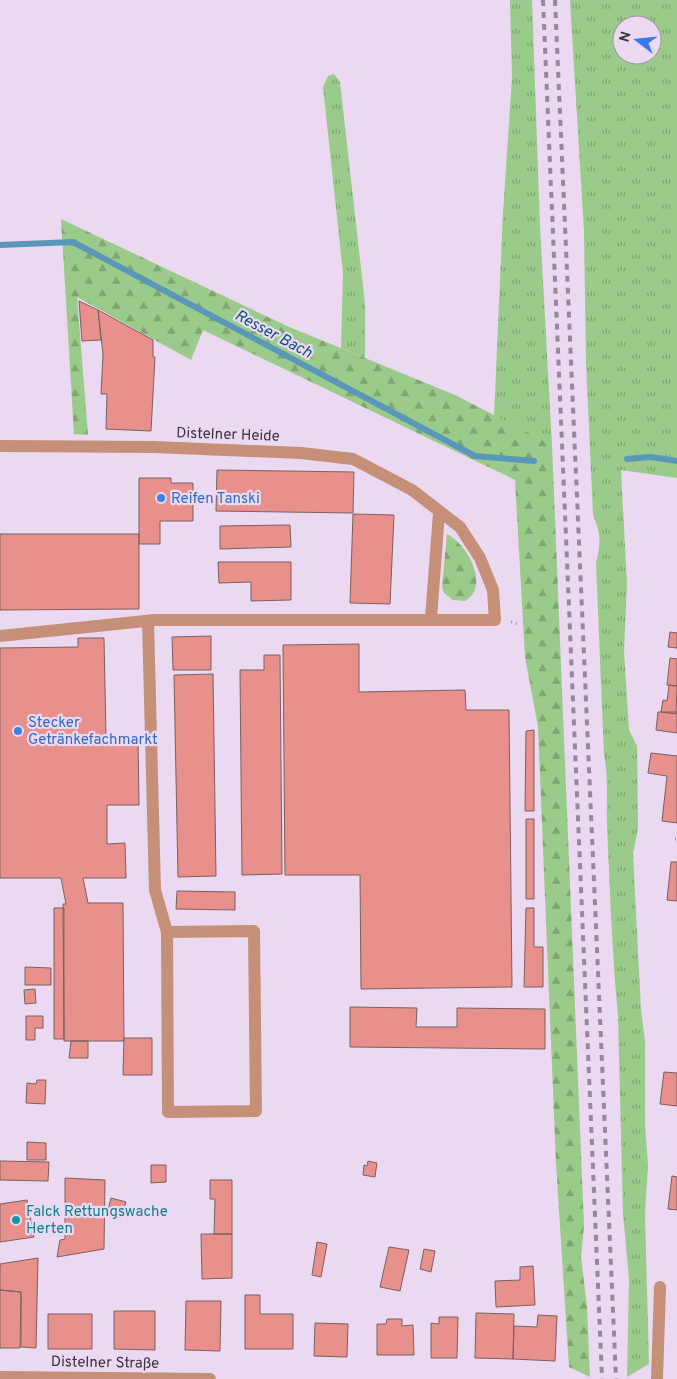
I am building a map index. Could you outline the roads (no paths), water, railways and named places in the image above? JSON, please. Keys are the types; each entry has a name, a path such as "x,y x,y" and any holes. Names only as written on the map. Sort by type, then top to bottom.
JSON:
{"street":[{"name":"Distelner Heide","path":"0,446 154,447 301,453 353,459 412,490 439,513 460,527 480,558 493,590 496,620 431,618 151,621 0,636"},
{"path":"431,618 439,513"},
{"path":"151,621 155,890 167,932 168,1112 256,1111 254,932 167,932"},
{"path":"657,1379 660,1287"},
{"name":"Distelner Straße","path":"0,1376 210,1379"}],"waterway":[{"name":"Resser Bach","path":"0,245 73,242 475,456 534,461"},
{"name":"Resser Bach","path":"627,459 651,457 677,461"}],"railway":[{"path":"543,0 602,1379"},
{"path":"555,0 616,1379"}],"place":[{"name":"Reifen Tanski","path":"161,498"},
{"name":"Stecker Getränkefachmarkt","path":"18,731"},
{"name":"Falck Rettungswache Herten","path":"16,1220"}]}
